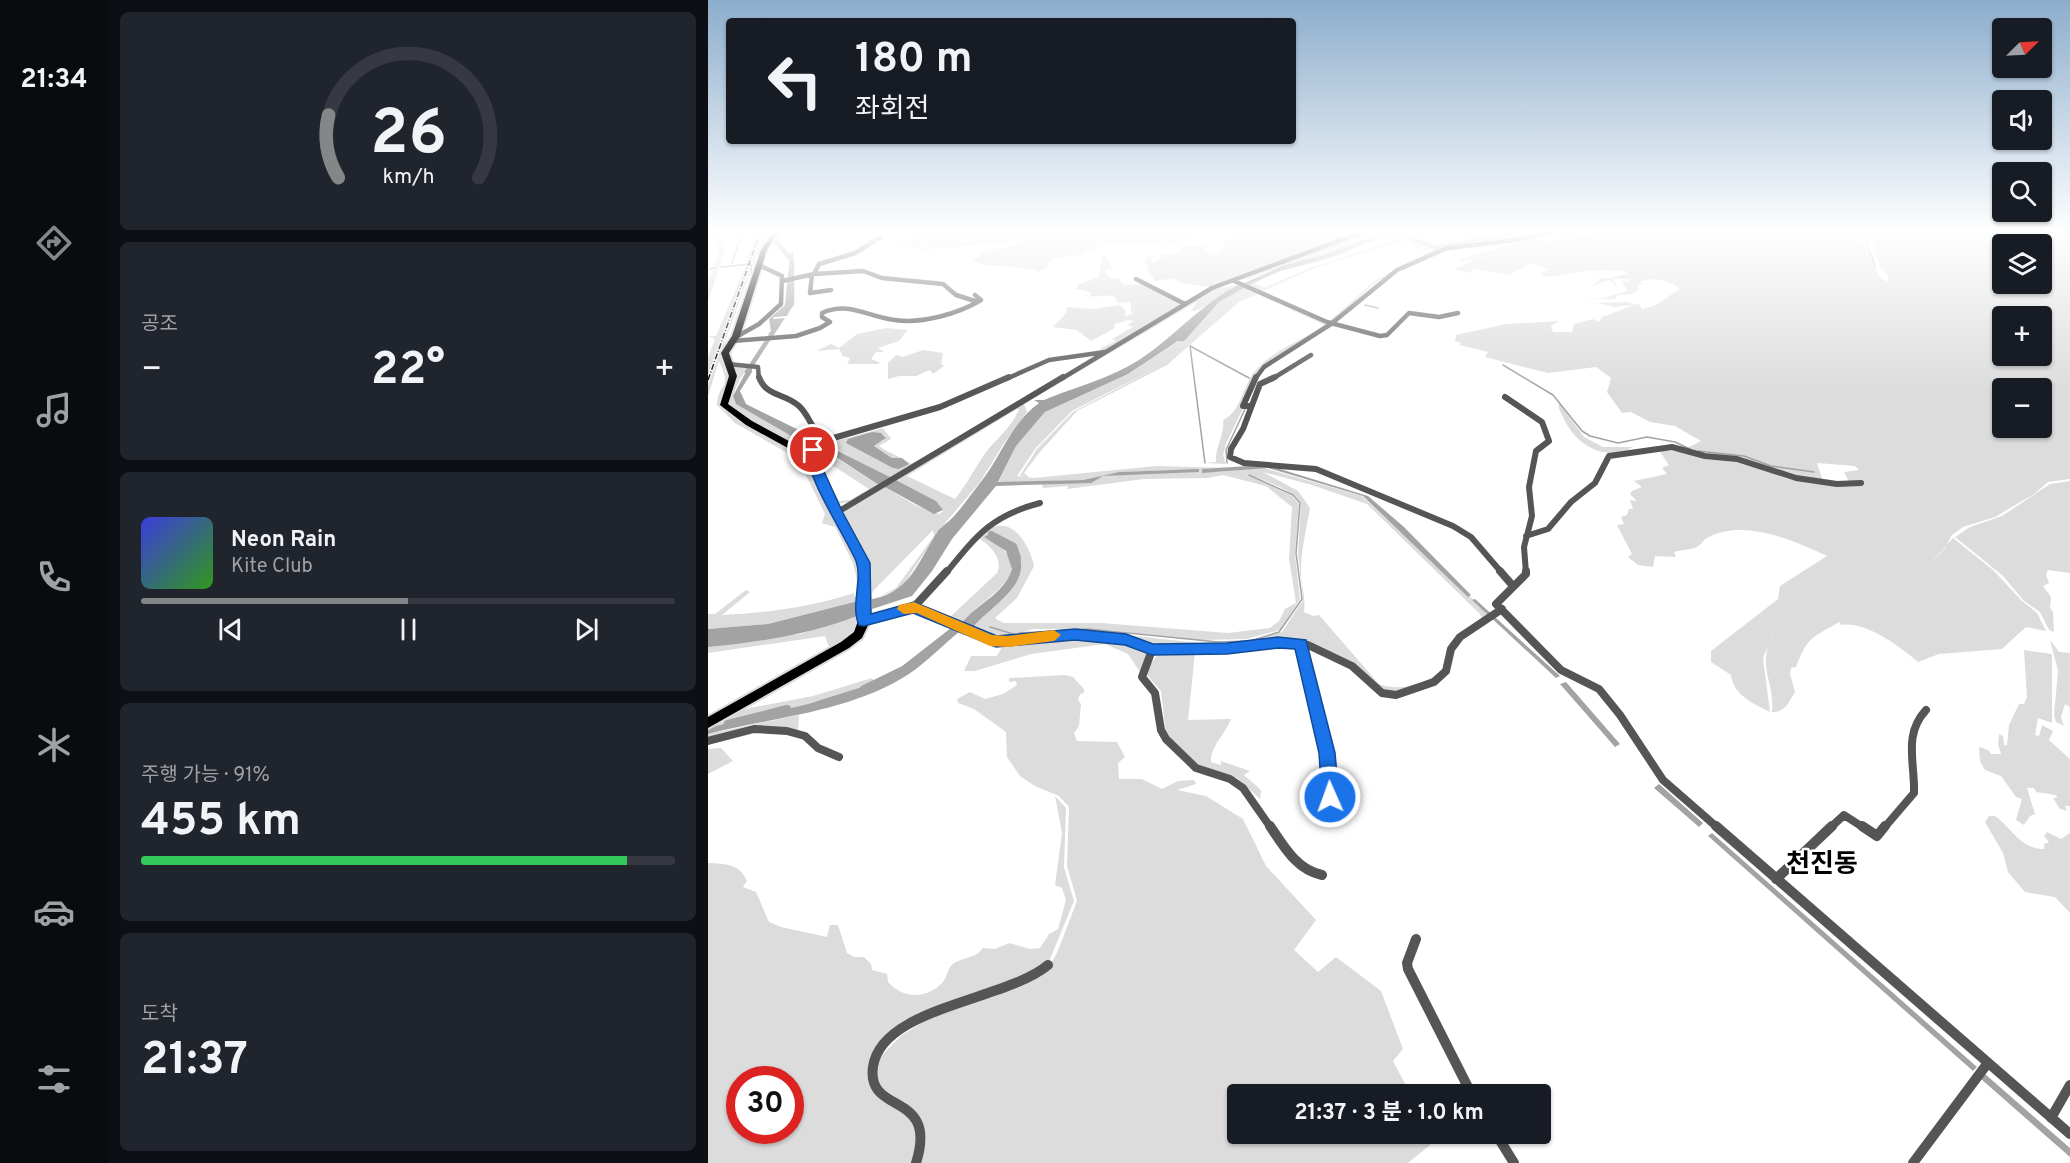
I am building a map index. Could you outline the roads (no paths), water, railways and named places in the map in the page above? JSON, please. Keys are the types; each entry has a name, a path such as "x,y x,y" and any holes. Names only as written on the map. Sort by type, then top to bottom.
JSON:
{"main road":[{"path":"708,723 846,645 858,634 864,618 864,563 836,513 810,456 726,408 723,402 733,375 725,352 734,339 752,284"}],"street":[{"path":"734,339 759,324 780,306 783,284"},
{"path":"811,284 810,293 831,290"},
{"path":"944,284 956,295 978,302"},
{"path":"1146,284 1185,304"},
{"path":"836,513 1212,288 1231,284"},
{"path":"1240,284 1331,324 1383,336 1409,314 1442,317 1458,313"},
{"path":"1377,284 1331,324 1279,355 1259,371 1246,406 1243,429 1230,452 1232,459 1249,464 1316,469 1453,526 1471,537 1513,586"},
{"path":"975,295 981,300 978,302"},
{"path":"734,339 790,335 819,329 830,322 822,317 822,313 836,307 854,307 874,316 905,321 978,302"},
{"path":"815,465 813,448 827,441 940,408 1049,360 1107,352"},
{"path":"1246,406 1260,384 1284,373 1311,355"},
{"path":"728,364 758,367 759,379 764,387 778,398 796,404 814,431 827,441"},
{"path":"1504,397 1542,422 1549,436 1546,444 1536,451 1528,487 1532,516 1526,536 1526,574 1497,601 1502,609 1561,670 1599,689 1620,715 1663,780 2070,1134"},
{"path":"1526,536 1548,529 1571,502 1595,483 1609,456 1618,453 1672,447 1705,456 1737,459 1796,478 1837,484 1861,483"},
{"path":"864,618 914,607 938,583 966,547 1006,513 1040,503"},
{"path":"914,607 996,642 1082,635 1126,639 1152,650 1227,649 1278,642 1311,645 1352,666 1382,693 1404,694 1427,686 1446,671 1451,649 1460,637 1502,609"},
{"path":"1301,644 1327,753 1330,797"},
{"path":"1152,650 1142,677 1155,693 1161,730 1166,739 1192,765 1230,779 1243,788 1288,853 1308,872 1322,875"},
{"path":"1776,879 1844,815 1877,836 1914,793 1912,732 1914,721 1926,710"},
{"path":"708,741 754,729 787,731 805,736 818,748 839,757"},
{"path":"1416,939 1409,955 1408,969 1466,1084"},
{"path":"916,1163 922,1140 919,1121 906,1107 888,1100 878,1090 872,1075 875,1054 895,1035 930,1012 999,990 1037,974 1048,965"},
{"path":"1913,1163 1987,1064"},
{"path":"2050,1118 2070,1084"},
{"path":"1503,1144 1515,1163"}],"waterway":[{"path":"786,312 792,304 792,284"},
{"path":"1365,305 1378,308"},
{"path":"747,372 777,326"},
{"path":"1205,463 1190,346 1249,378"},
{"path":"1503,365 1553,395 1582,431 1590,436 1618,443 1647,437 1675,442 1690,449"},
{"path":"1227,463 1226,450 1245,409"},
{"path":"1698,451 1744,456 1771,466 1814,472"},
{"path":"1019,633 1088,629 1218,642 1250,641 1279,632 1302,599 1296,553 1300,503 1293,495 1249,475"},
{"path":"991,534 1014,546 1018,558"},
{"path":"990,627 1013,634"},
{"path":"864,689 905,669 955,630"},
{"path":"728,724 787,709"}],"railway":[{"path":"708,380 742,284"}],"district":[{"name":"천진동","path":"1822,863"}]}
